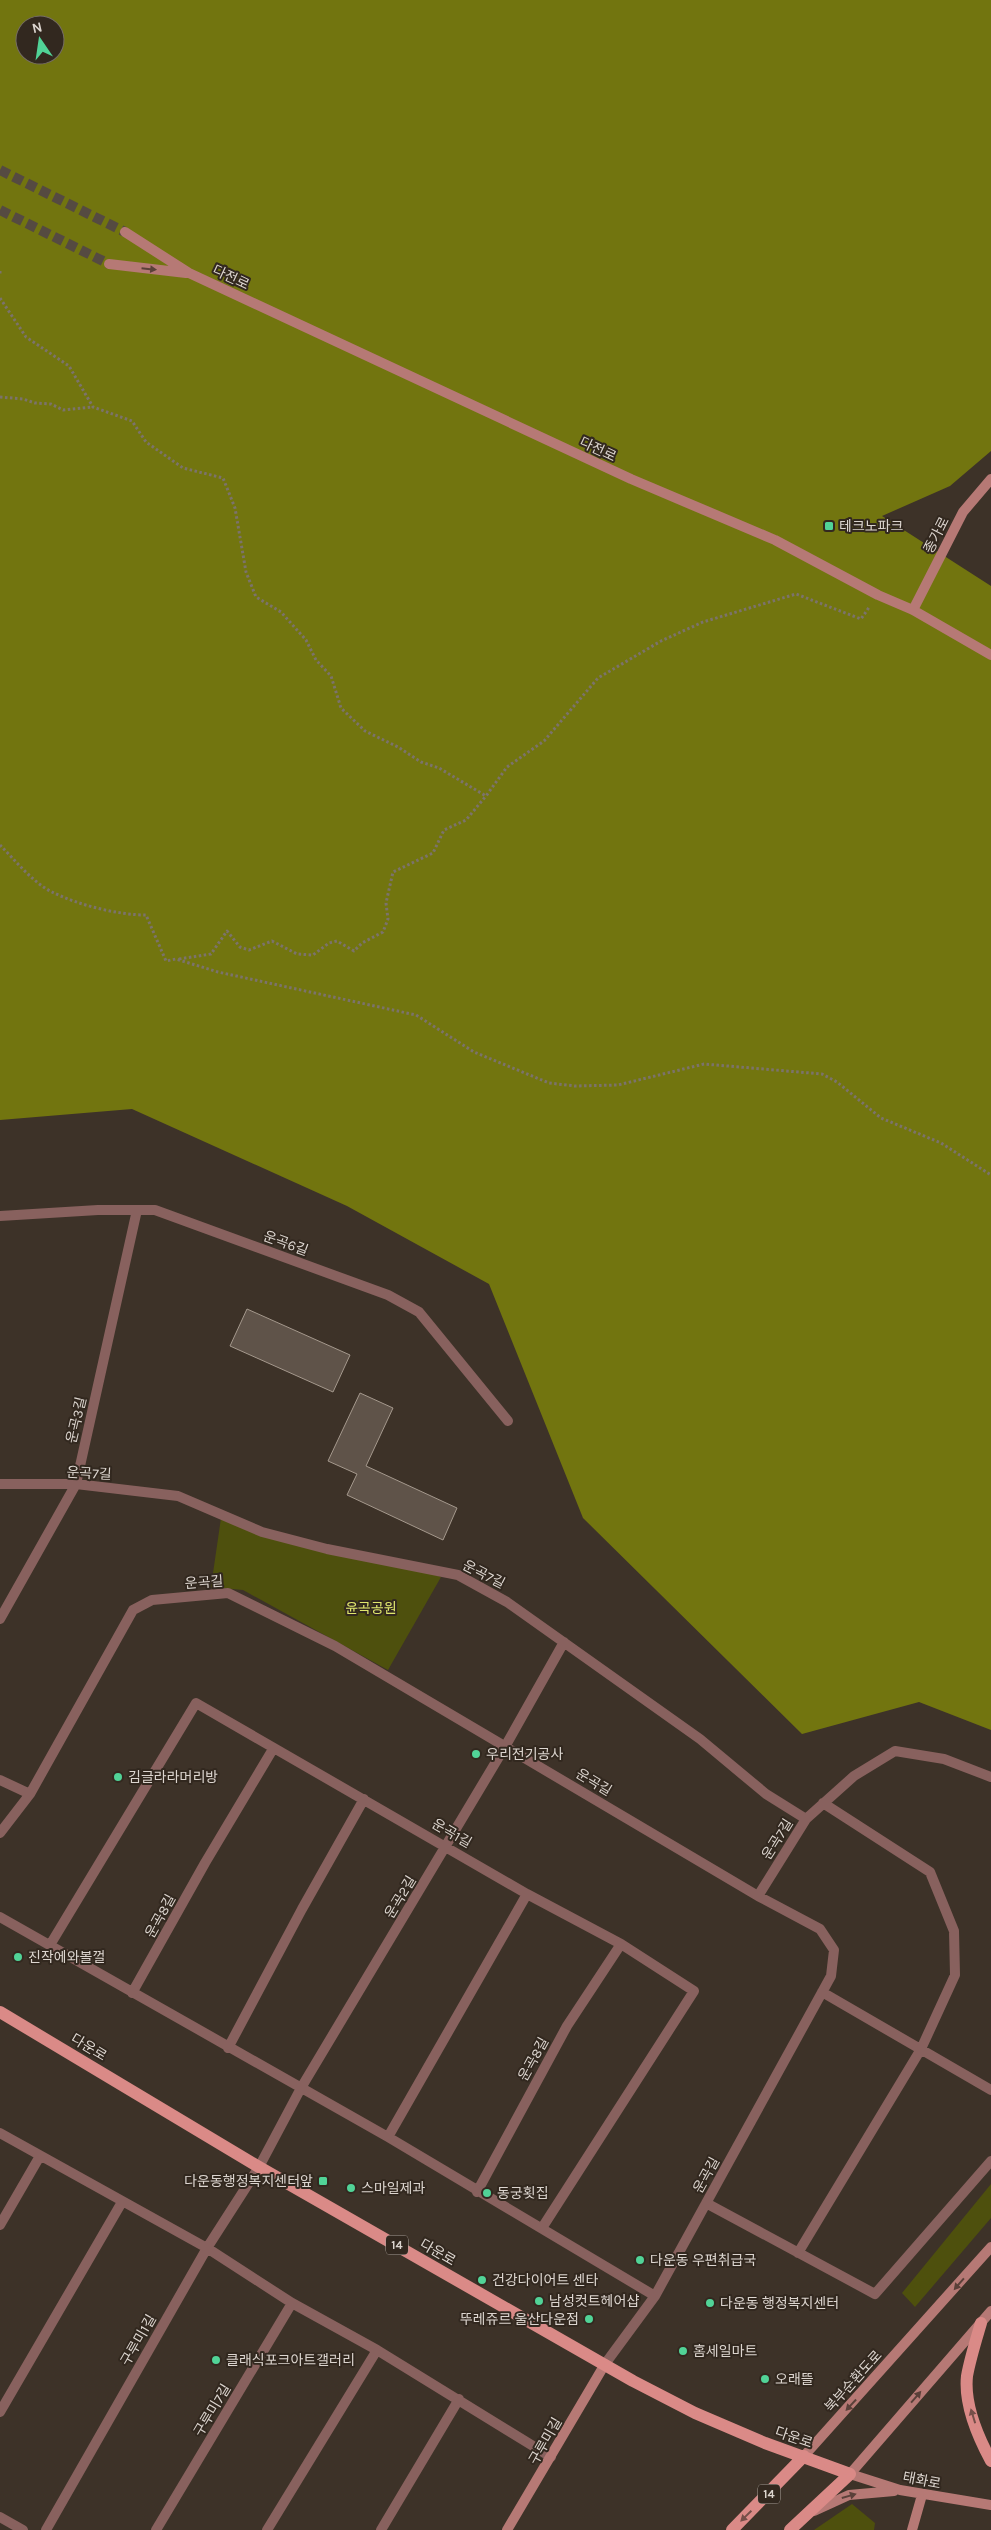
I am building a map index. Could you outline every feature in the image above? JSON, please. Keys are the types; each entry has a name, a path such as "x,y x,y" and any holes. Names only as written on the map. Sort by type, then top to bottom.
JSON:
{"main road":[{"name":"다전로","path":"125,232 189,273 631,479 775,540 878,595 913,610 991,655"},
{"name":"다전로","path":"109,264 189,273"},
{"name":"종가로","path":"913,610 963,512 991,479"},
{"name":"다운로","path":"0,2012 259,2166 605,2364 695,2412 765,2443 850,2474"},
{"name":"북부순환도로","path":"732,2530 804,2456 991,2247"},
{"path":"790,2530 850,2474 991,2311"},
{"path":"981,2323 968,2376 968,2398 982,2445 991,2461"},
{"name":"구루미길","path":"507,2530 605,2364"},
{"name":"태화로","path":"850,2474 922,2495 991,2505"},
{"path":"804,2516 849,2495 900,2490"},
{"path":"912,2530 922,2495"}],"street":[{"name":"운곡6길","path":"0,1216 98,1210 155,1210 388,1295 419,1312 508,1421"},
{"name":"운곡3길","path":"0,1619 76,1484 137,1210"},
{"name":"운곡7길","path":"0,1484 76,1484 178,1496 262,1532 327,1549 458,1575 508,1602 700,1739 766,1794 806,1819 758,1896"},
{"name":"운곡길","path":"0,1833 30,1794 133,1610 152,1600 228,1593 335,1646 506,1745 758,1896 820,1929 834,1950 831,1976 655,2296 605,2364"},
{"name":"운곡2길","path":"259,2166 301,2088 506,1745 564,1642"},
{"name":"운곡1길","path":"50,1945 196,1702 273,1749 364,1799 527,1894 621,1944 694,1991 542,2228"},
{"name":"운곡8길","path":"132,1993 205,1862 273,1749"},
{"path":"806,1819 854,1776 895,1751 944,1759 991,1777"},
{"path":"0,1780 30,1794"},
{"path":"228,2048 302,1909 364,1799"},
{"path":"798,2253 920,2049 955,1975 954,1931 930,1872 823,1804"},
{"path":"388,2138 527,1894"},
{"path":"0,1916 388,2138 655,2296"},
{"name":"운곡8길","path":"477,2192 567,2026 621,1944"},
{"path":"822,1992 991,2090"},
{"path":"0,2133 207,2248 292,2303 377,2350 551,2457"},
{"path":"0,2225 40,2156"},
{"path":"706,2203 875,2294 991,2161"},
{"name":"구루미1길","path":"46,2530 207,2248 259,2166"},
{"path":"0,2412 122,2202"},
{"name":"구루미7길","path":"156,2530 292,2303"},
{"path":"267,2530 377,2350"},
{"path":"381,2530 458,2399"},
{"path":"0,2517 23,2530"}],"path":[{"path":"0,298 26,337 69,366 93,407"},
{"path":"0,397 52,404 63,410 93,407 132,421 146,442 183,468 223,478 235,508 246,572 256,597 280,612 306,640 316,660 331,676 341,708 365,731 398,747 421,762 439,768 486,796"},
{"path":"0,845 51,892 121,915 146,915 166,961 211,954 227,931 240,947 249,950 272,941 297,954 313,956 329,943 337,941 354,951 362,943 383,932 388,919 386,903 393,872 433,853 444,830 466,820 507,768 544,742 598,678 661,641 703,622 796,594 860,619 878,595"},
{"path":"176,960 218,972 416,1015 474,1052 549,1083 575,1086 618,1086 704,1064 822,1074 837,1082 881,1118 941,1143 991,1174"}],"green space":[{"name":"윤곡공원","path":"221,1518 419,1569 441,1577 388,1670 243,1590 211,1587"},
{"path":"991,2184 991,2218 915,2307 902,2293"},
{"path":"852,2504 875,2523 874,2530 814,2530"}],"shaded area":[{"path":"0,0 991,0 991,451 950,486 882,516 991,586 991,1730 919,1702 802,1734 583,1518 489,1284 347,1206 132,1109 0,1120"}],"building":[{"path":"247,1309 350,1355 333,1392 230,1346"},
{"path":"360,1393 393,1408 366,1466 457,1508 443,1540 347,1495 357,1474 328,1461"}],"tunnel":[{"path":"0,170 125,232"},
{"path":"0,210 109,264"}],"place":[{"name":"테크노파크","path":"829,526"},
{"name":"우리전기공사","path":"476,1754"},
{"name":"김글라라머리방","path":"118,1777"},
{"name":"진작에와볼껄","path":"18,1957"},
{"name":"다운동행정복지센터앞","path":"323,2181"},
{"name":"스마일제과","path":"351,2188"},
{"name":"동궁횟집","path":"487,2193"},
{"name":"다운동 우편취급국","path":"640,2260"},
{"name":"건강다이어트 센타","path":"482,2280"},
{"name":"남성컷트헤어샵","path":"539,2301"},
{"name":"다운동 행정복지센터","path":"710,2303"},
{"name":"뚜레쥬르 울산다운점","path":"589,2319"},
{"name":"홈세일마트","path":"683,2351"},
{"name":"클래식포크아트갤러리","path":"216,2360"},
{"name":"오래뜰","path":"765,2379"}]}
